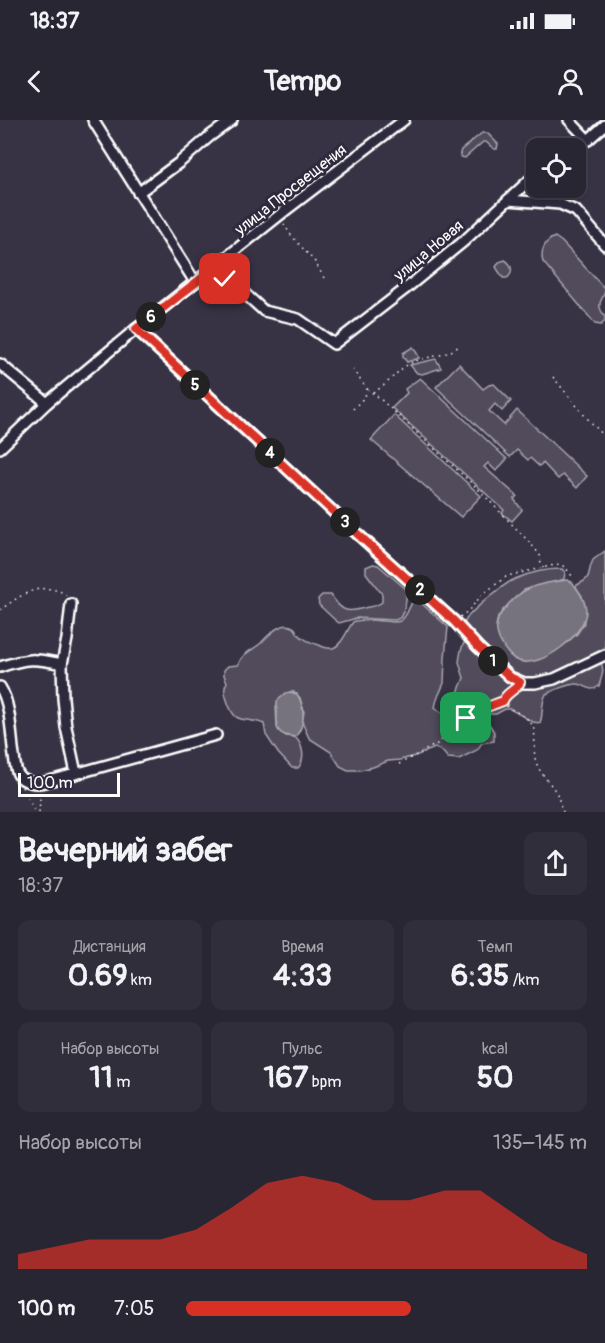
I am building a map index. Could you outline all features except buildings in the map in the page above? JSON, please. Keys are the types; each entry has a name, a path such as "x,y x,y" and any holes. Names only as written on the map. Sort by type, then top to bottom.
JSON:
{"street":[{"path":"93,120 195,282"},
{"path":"138,193 232,120"},
{"name":"улица Просвещения","path":"0,448 47,403 136,329 404,120"},
{"path":"569,120 588,140 605,125"},
{"name":"улица Новая","path":"207,274 233,283 264,311 298,319 334,344 466,239 526,183"},
{"path":"508,200 560,204 576,212 605,245"},
{"path":"136,329 454,621 510,677 520,682 535,683 555,679 605,655"},
{"path":"2,369 47,403"},
{"path":"71,604 68,639 62,664 63,698 66,727 76,773"},
{"path":"0,667 33,659 62,664"},
{"path":"0,687 7,707 18,774 23,779 34,783 43,783 216,735"}],"path":[{"path":"280,215 290,234 315,262 324,278"},
{"path":"372,392 379,389 408,364 449,353 460,345"},
{"path":"353,370 367,389 477,488 531,544 540,555 544,568"},
{"path":"553,377 605,437"},
{"path":"353,409 366,395 367,389"},
{"path":"454,621 468,611 483,594 507,576 562,564 572,576"},
{"path":"0,610 26,592 37,589 65,593 71,604"},
{"path":"399,765 437,744 466,718 503,701 504,697 520,682"},
{"path":"503,701 508,708 523,715 532,724 538,769 557,794 564,812"},
{"path":"34,783 40,793 39,812"}],"shaded area":[{"path":"482,133 487,133 498,144 497,149 483,142 465,158 461,157 461,150"},
{"path":"555,237 605,289 600,305 605,321 601,325 595,324 543,262 544,247"},
{"path":"505,260 511,271 507,278 503,278 496,267 499,262"},
{"path":"413,347 419,358 407,362 403,353"},
{"path":"436,359 441,368 422,374 417,373 410,365"},
{"path":"459,364 483,389 494,384 511,401 502,411 495,404 489,411 504,425 517,410 587,476 577,488 563,475 558,479 543,463 539,466 517,450 510,457 436,387"},
{"path":"420,378 507,459 496,471 488,463 484,467 517,496 514,499 522,510 512,521 502,513 504,510 392,408 407,393 405,389"},
{"path":"394,415 481,496 461,517 371,440"},
{"path":"605,551 605,652 545,677 534,680 521,679 512,674 465,627 465,622 472,612 511,581 532,573 562,569 565,572 564,579 524,590 503,610 496,626 506,650 515,660 563,645 577,634 584,623 582,596 576,587 588,577 593,560"},
{"path":"373,564 378,565 406,589 405,604 400,618 395,620 357,618 339,623 319,605 318,599 322,595 331,595 342,608 350,611 382,602 382,594 366,573 366,567"},
{"path":"567,580 577,588 586,610 579,629 561,648 539,660 528,662 513,658 505,650 498,637 497,625 500,614 523,591 539,585"},
{"path":"413,601 421,603 448,627 444,683 435,707 443,713 458,711 461,703 458,694 464,678 459,662 464,643 468,642 522,689 531,689 596,662 601,663 603,668 599,686 590,689 580,684 572,685 546,694 540,723 533,722 510,709 488,714 485,717 494,732 494,741 482,743 477,750 459,759 448,758 442,751 435,748 415,756 388,761 360,770 348,770 340,766 331,752 309,738 302,722 304,712 300,698 294,692 290,692 276,706 277,727 286,736 295,737 300,744 303,756 298,768 292,768 278,753 266,735 264,724 237,718 230,709 225,693 227,682 224,670 228,666 238,665 245,655 279,627 288,625 294,627 302,638 326,648 333,648 342,641 353,622 359,620 400,621"},
{"path":"290,692 297,694 303,710 303,722 295,737 287,736 277,727 277,701"}],"route":[{"path":"225,279 207,274 136,329 454,621 510,677 520,682 514,691 504,697 503,701 466,718"}]}
